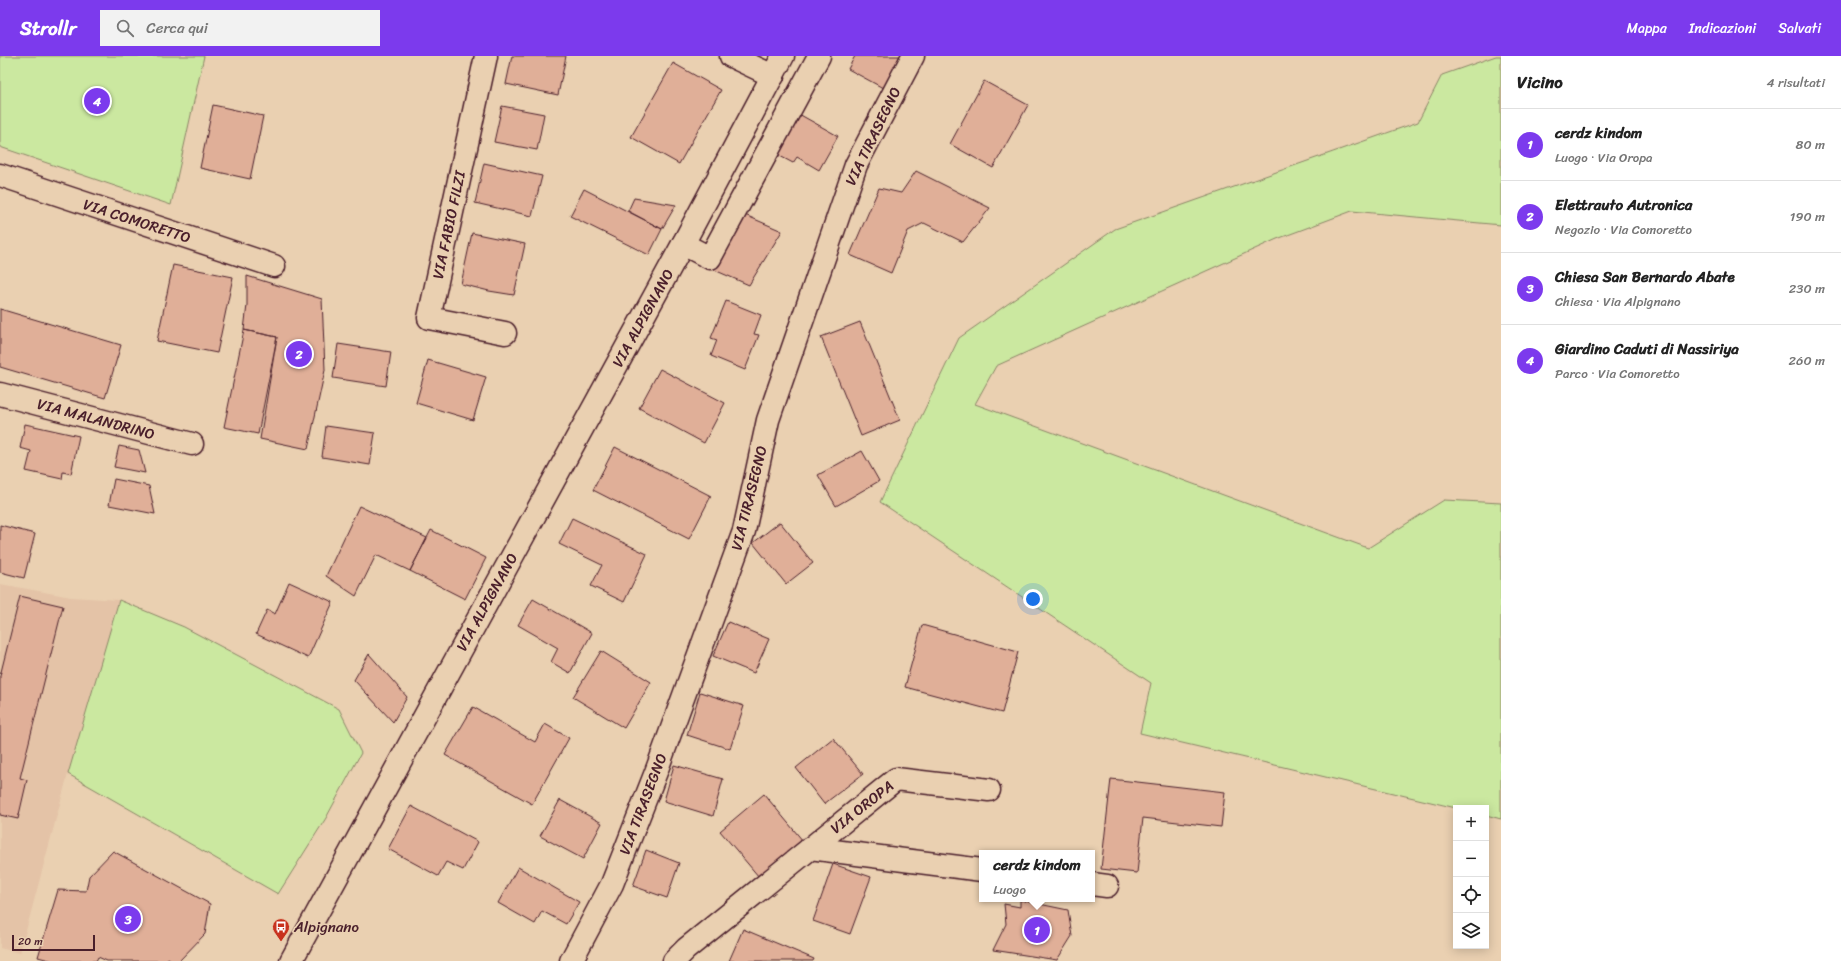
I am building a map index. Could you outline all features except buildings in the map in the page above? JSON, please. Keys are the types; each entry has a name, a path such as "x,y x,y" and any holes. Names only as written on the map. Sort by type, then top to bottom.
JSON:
{"street":[{"name":"VIA FABIO FILZI","path":"486,56 429,318 505,333"},
{"path":"731,56 773,76"},
{"name":"VIA ALPIGNANO","path":"291,961 683,244 783,56"},
{"path":"683,244 710,258 819,56"},
{"name":"VIA TIRASEGNO","path":"572,961 612,884 656,772 741,538 768,420 856,165 913,56"},
{"name":"VIA COMORETTO","path":"0,175 274,266"},
{"name":"VIA MALANDRINO","path":"0,394 192,444"},
{"name":"VIA OROPA","path":"674,961 686,949 896,779 989,790"},
{"name":"VIA OROPA","path":"810,848 979,870"}],"shaded area":[{"path":"0,584 71,597 119,600 68,774 20,953 0,948"}],"green space":[{"path":"0,56 204,56 171,205 0,147"},
{"path":"1496,56 1501,56 1501,225 1352,211 1277,239 996,366 975,404 1368,548 1444,500 1501,503 1501,819 1489,816 1489,805 1453,805 1453,807 1140,733 1151,683 880,502 959,338 1115,229 1418,122 1442,75"},
{"path":"119,600 184,627 339,709 361,753 326,818 278,894 68,774"}],"place":[{"name":"Giardino Caduti di Nassiriya","path":"97,101"},
{"name":"Elettrauto Autronica","path":"299,354"},
{"name":"Chiesa San Bernardo Abate","path":"128,919"},
{"name":"cerdz kindom","path":"1037,930"},
{"name":"Alpignano","path":"281,942"}]}
